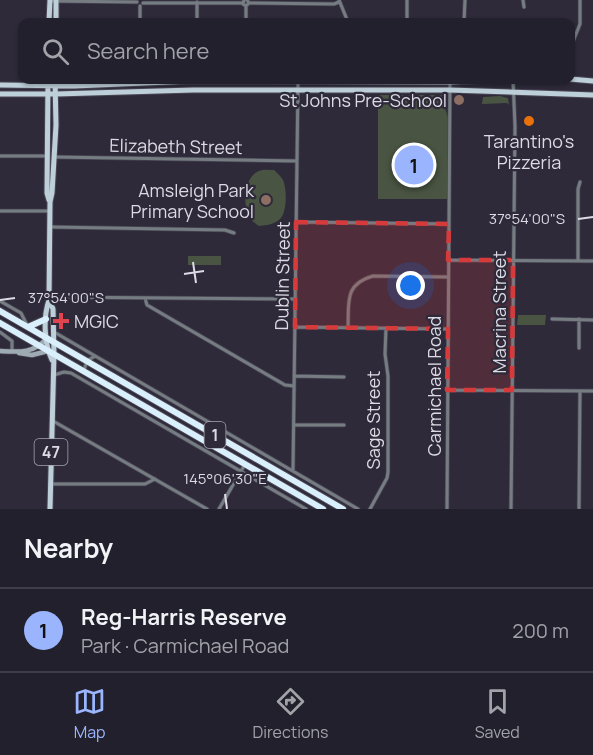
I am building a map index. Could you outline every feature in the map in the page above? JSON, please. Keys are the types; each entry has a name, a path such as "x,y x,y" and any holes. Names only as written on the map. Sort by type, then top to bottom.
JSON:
{"highway":[{"name":"1","path":"0,311 343,509"},
{"path":"28,327 46,319"},
{"name":"1","path":"1,324 323,509"}],"main road":[{"path":"50,18 53,1"},
{"path":"53,1 55,18"},
{"path":"575,79 593,81"},
{"path":"0,85 24,84"},
{"name":"47","path":"48,84 51,157"},
{"name":"47","path":"52,355 47,338 46,319 49,298 50,202 47,193 56,84"},
{"path":"0,94 450,90 593,95"},
{"name":"47","path":"49,298 53,309 54,332 50,509"}],"street":[{"path":"407,0 407,18"},
{"path":"464,18 465,0"},
{"path":"523,0 524,7"},
{"path":"575,36 580,24 580,0"},
{"path":"53,1 334,4 339,1 346,18"},
{"path":"140,2 140,18"},
{"path":"197,2 197,18"},
{"path":"246,2 246,18"},
{"path":"141,84 141,91"},
{"name":"Dublin Street","path":"293,471 298,84"},
{"name":"Carmichael Road","path":"447,509 450,84"},
{"path":"463,84 463,91"},
{"name":"Macrina Street","path":"512,509 513,84"},
{"name":"Elizabeth Street","path":"0,156 297,161"},
{"path":"578,260 578,189 580,182"},
{"path":"0,211 49,211"},
{"path":"296,222 449,224"},
{"path":"49,227 225,230 234,233"},
{"path":"448,260 593,261"},
{"path":"348,327 349,296 353,288 365,279 373,276 448,277"},
{"path":"49,298 295,298"},
{"path":"145,298 147,305 285,384 294,386"},
{"path":"0,301 21,313 28,327"},
{"path":"552,319 593,320"},
{"path":"579,319 579,348"},
{"path":"295,327 448,329"},
{"name":"Sage Street","path":"370,509 388,472 386,328"},
{"path":"54,332 358,509"},
{"path":"0,333 12,341 14,352"},
{"path":"14,352 40,346 47,338"},
{"path":"0,351 52,355"},
{"path":"84,372 87,361 95,356"},
{"path":"52,376 62,372 71,373 306,509"},
{"path":"294,376 344,377"},
{"path":"447,390 593,391"},
{"path":"579,509 580,391"},
{"path":"51,421 207,509"},
{"path":"294,424 344,425"},
{"path":"218,437 223,430"},
{"path":"219,509 245,464"},
{"path":"50,484 145,484 155,479"}],"highlighted area":[{"path":"296,222 449,224 448,260 513,260 512,390 447,390 448,329 295,327"}],"green space":[{"path":"378,95 444,95 443,102 450,124 449,199 378,199"},
{"path":"483,97 508,98 509,105 507,103 482,104"},
{"path":"274,170 284,184 286,199 284,210 281,218 276,222 259,226 251,219 246,208 247,186 254,174 259,171"},
{"path":"188,256 221,256 221,265 188,265"},
{"path":"518,315 546,315 545,325 517,325"}],"place":[{"name":"St Johns Pre-School","path":"459,100"},
{"name":"Tarantino's Pizzeria","path":"529,121"},
{"name":"Reg-Harris Reserve","path":"414,165"},
{"name":"Amsleigh Park Primary School","path":"266,200"},
{"name":"MGIC","path":"61,321"}]}
